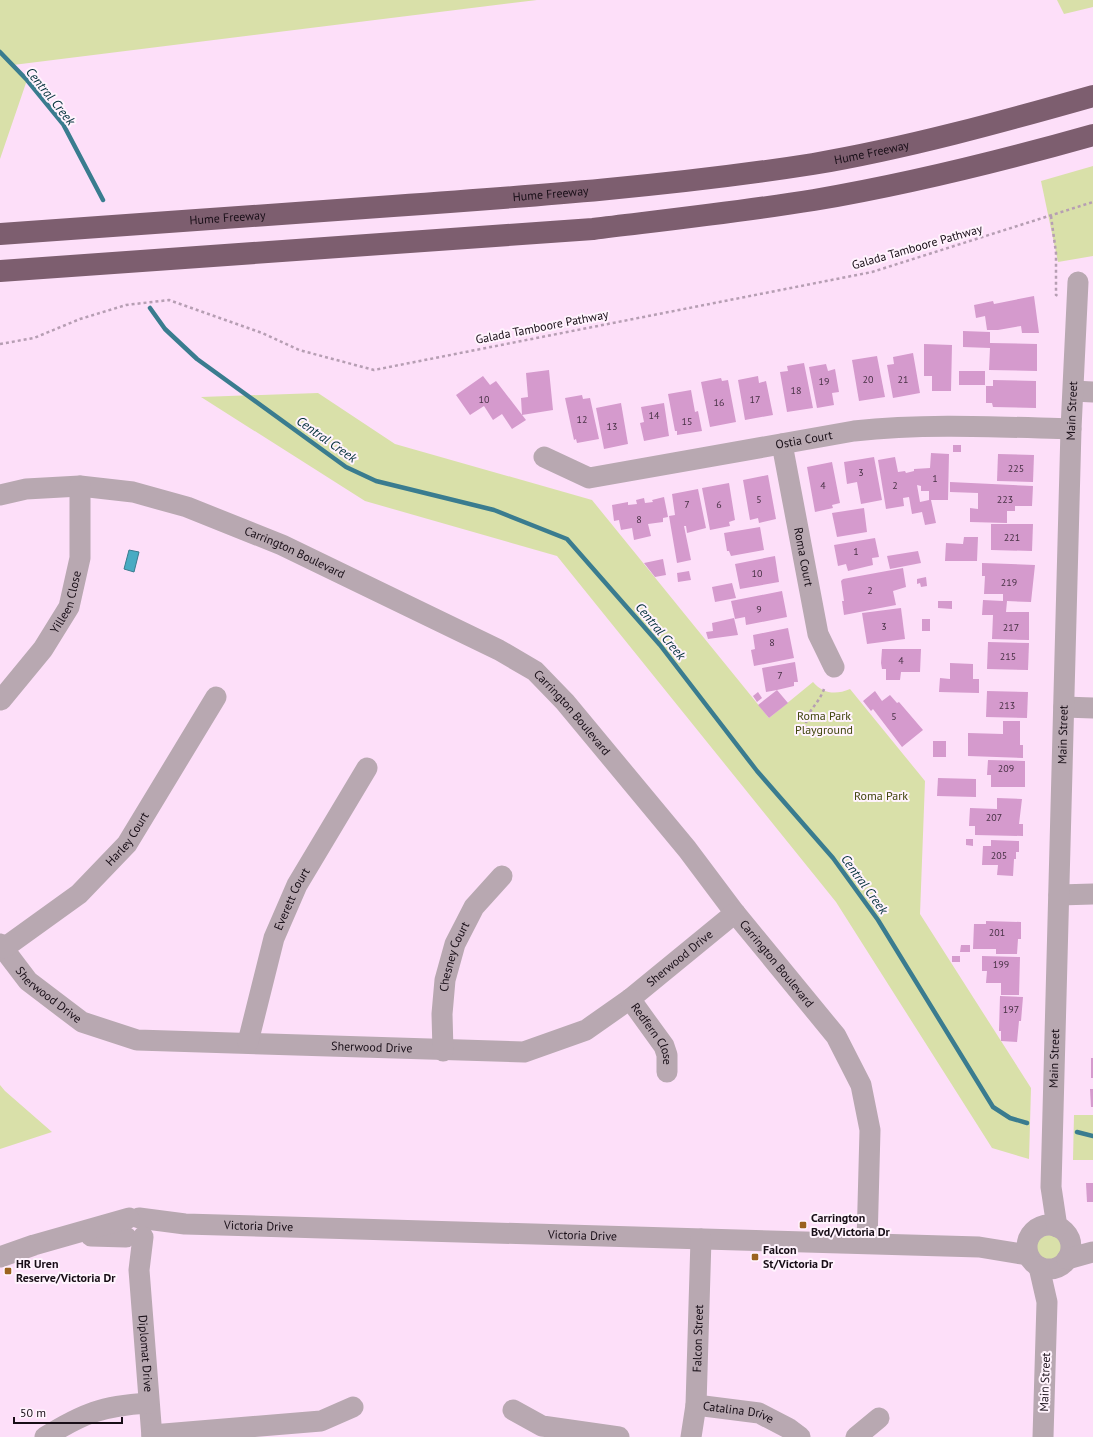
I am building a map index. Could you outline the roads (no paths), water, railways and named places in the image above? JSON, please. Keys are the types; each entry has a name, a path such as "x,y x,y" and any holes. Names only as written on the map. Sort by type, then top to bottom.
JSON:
{"highway":[{"name":"Hume Freeway","path":"0,234 593,192 716,178 815,163 919,142 1013,119 1093,96"},
{"path":"0,271 593,229 685,218 815,200 931,176 1047,148 1093,135"}],"street":[{"name":"Main Street","path":"1047,1302 1064,1262 1070,1252 1049,1232 1071,429 1083,391 1077,306 1078,282"},
{"name":"Ostia Court","path":"544,457 589,478 854,431 891,427 937,426 1071,429"},
{"name":"Roma Court","path":"782,444 818,634 834,667"},
{"name":"Carrington Boulevard","path":"0,495 26,489 80,486 133,492 187,507 282,545 499,650 535,671 565,702 677,836 735,913 836,1036 861,1085 870,1130 867,1243"},
{"name":"Yilleen Close","path":"1,700 43,649 69,607 80,558 80,486"},
{"name":"Harley Court","path":"2,946 79,894 127,844 216,697"},
{"path":"1064,707 1093,708"},
{"name":"Everett Court","path":"248,1042 274,938 288,904 297,885 367,768"},
{"name":"Chesney Court","path":"443,1051 442,1014 445,980 455,944 474,907 502,876"},
{"path":"1059,890 1093,888"},
{"path":"1059,890 1093,894"},
{"name":"Sherwood Drive","path":"2,946 28,980 82,1022 137,1040 248,1042 443,1051 524,1052 586,1030 630,999 735,913"},
{"name":"Redfern Close","path":"630,999 664,1046 667,1055 667,1072"},
{"name":"Victoria Drive","path":"0,1257 34,1245 72,1236 135,1231 185,1224 980,1247 1034,1261 1054,1269 1064,1262"},
{"name":"Diplomat Drive","path":"135,1231 148,1403 152,1436"},
{"name":"Main Street","path":"1043,1437 1047,1302 1028,1241 1049,1232"},
{"name":"Victoria Drive","path":"980,1247 1049,1232 1093,1243"},
{"name":"Falcon Street","path":"691,1437 696,1405 701,1239"},
{"path":"1064,1262 1093,1252"},
{"path":"44,1437 90,1412 120,1405 148,1403"},
{"name":"Catalina Drive","path":"696,1405 759,1413 788,1428 800,1437"},
{"path":"152,1436 321,1422 353,1407"},
{"path":"513,1410 542,1426 619,1437"},
{"path":"856,1437 880,1418"}],"water":[{"path":"129,550 139,552 134,572 124,569"}],"waterway":[{"name":"Central Creek","path":"0,52 27,80 63,124 103,200"},
{"name":"Central Creek","path":"150,308 165,329 197,359 346,467 376,481 494,510 567,539 660,645 757,771 833,858 878,920 993,1107 1010,1118 1027,1123"},
{"name":"Central Creek","path":"1077,1132 1093,1136"}],"place":[{"name":"Carrington Bvd/Victoria Dr","path":"803,1225"},
{"name":"Falcon St/Victoria Dr","path":"755,1257"},
{"name":"HR Uren Reserve/Victoria Dr","path":"8,1271"}],"park label":[{"name":"Roma Park Playground","path":"824,723"},
{"name":"Roma Park","path":"881,796"}]}
